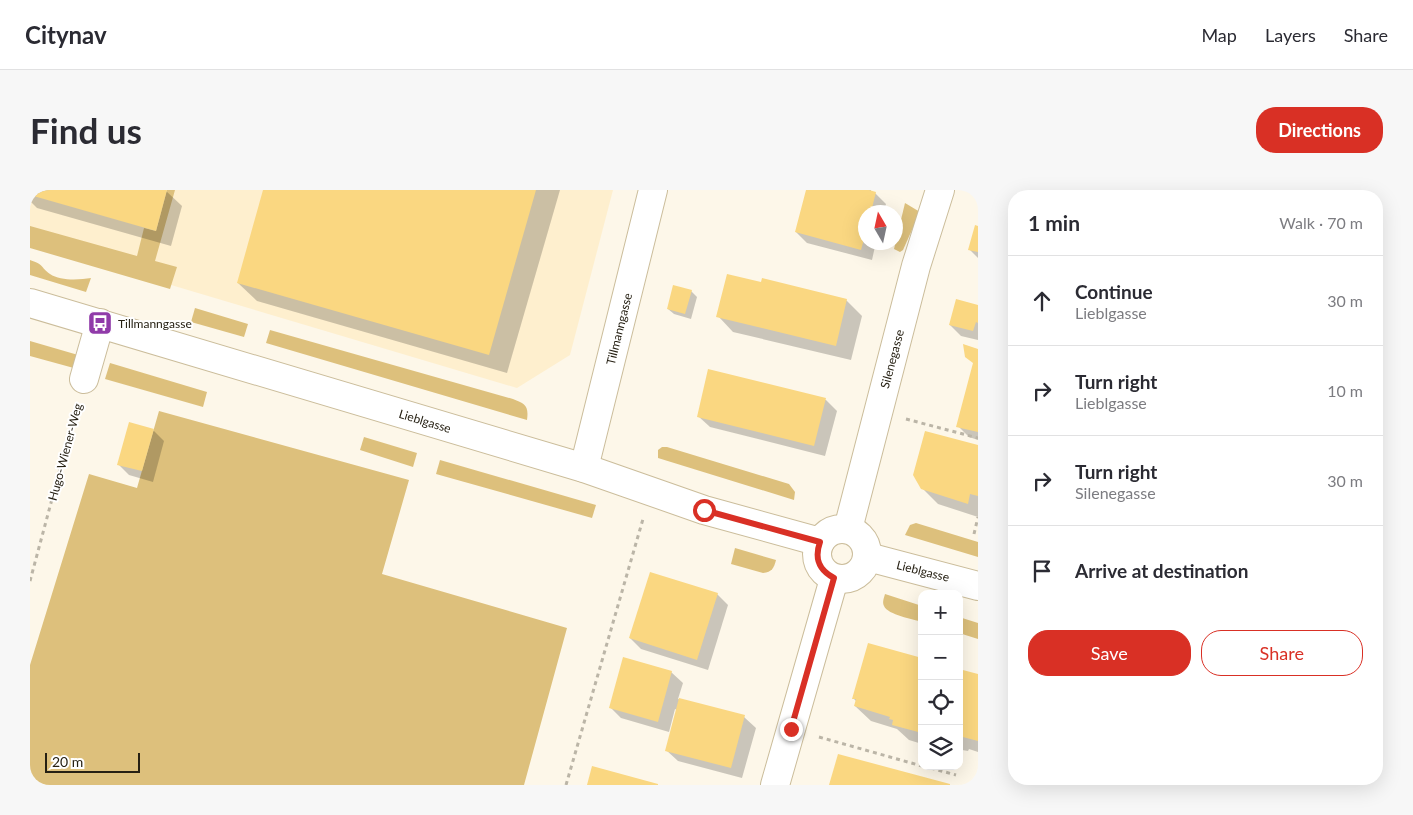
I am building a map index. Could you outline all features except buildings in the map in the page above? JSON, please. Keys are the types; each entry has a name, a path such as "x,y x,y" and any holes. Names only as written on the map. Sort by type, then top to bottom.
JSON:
{"street":[{"name":"Tillmanngasse","path":"584,468 654,190"},
{"name":"Silenegasse","path":"848,529 916,266 940,190"},
{"name":"Lieblgasse","path":"30,303 584,468 704,510 820,542"},
{"path":"84,379 100,323"},
{"path":"848,529 863,539 868,556 865,566 860,573 852,578 843,580 826,574 820,567 817,551 820,542 832,531 848,529"},
{"name":"Lieblgasse","path":"868,556 978,586"},
{"path":"775,785 834,578"}],"path":[{"name":"Hugo-Wiener-Weg","path":"30,582 84,379"},
{"path":"900,417 978,438"},
{"path":"566,785 651,492"},
{"path":"974,534 978,517"},
{"path":"815,736 918,765"},
{"path":"938,770 956,775"}],"shaded area":[{"path":"30,190 613,190 570,355 517,388 30,243"},
{"path":"167,190 175,190 155,261 177,267 170,289 30,248 30,226 137,256 144,228 156,231"},
{"path":"905,203 920,212 903,250 903,211"},
{"path":"30,260 59,278 91,278 86,292 30,275"},
{"path":"195,308 248,324 244,337 191,322"},
{"path":"270,330 513,399 521,402 527,408 527,420 266,343"},
{"path":"30,341 85,357 81,370 30,356"},
{"path":"110,363 207,392 203,407 105,379"},
{"path":"159,411 409,480 382,574 567,628 524,785 30,785 30,665 89,474 137,488"},
{"path":"364,437 417,453 413,467 360,450"},
{"path":"662,447 789,484 795,492 794,500 658,458 658,450"},
{"path":"440,460 596,505 592,518 436,474"},
{"path":"916,523 978,542 978,557 905,535 910,525"},
{"path":"735,548 776,560 771,571 763,573 731,564"},
{"path":"885,594 918,605 918,621 890,612 884,606"},
{"path":"963,618 978,623 978,639 963,634"}],"place":[{"name":"Tillmanngasse","path":"100,323"}],"route":[{"path":"704,510 820,542 817,551 820,567 826,574 834,578 791,729"}]}
